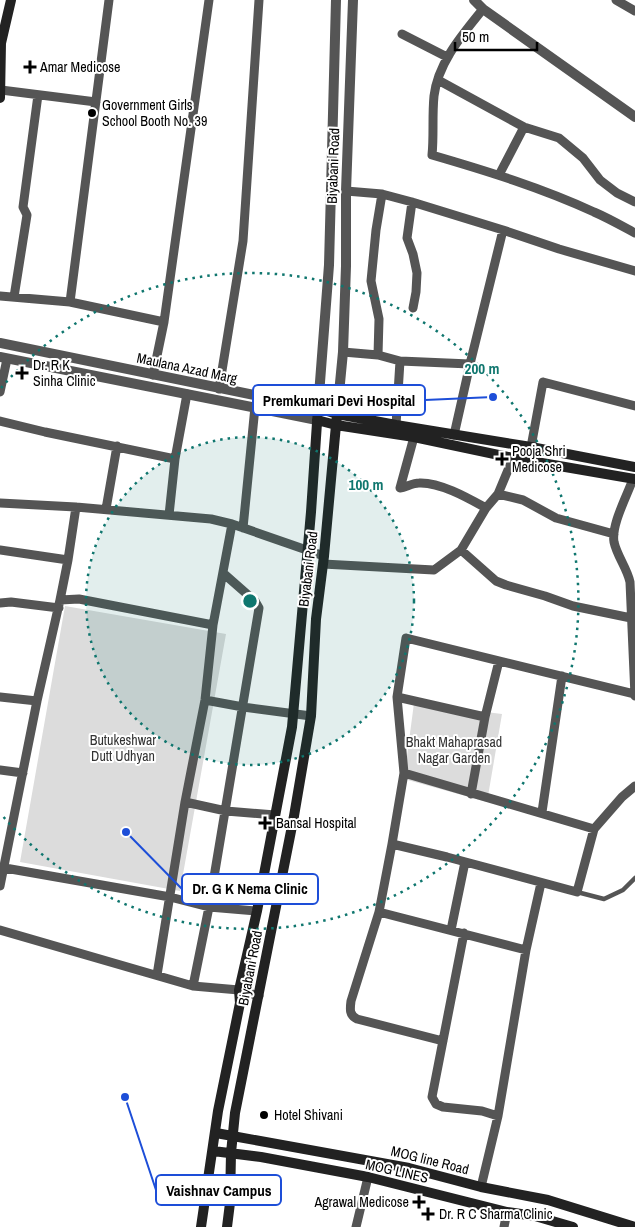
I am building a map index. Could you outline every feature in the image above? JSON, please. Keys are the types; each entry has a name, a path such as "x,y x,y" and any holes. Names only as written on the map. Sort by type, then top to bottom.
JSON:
{"main road":[{"path":"0,94 0,43 11,0"},
{"name":"Maulana Azad Marg","path":"318,408 338,414 396,425 531,447 635,467"},
{"name":"Biyabani Road","path":"201,1227 218,1111 240,1003 239,990 257,911 292,727 318,408"},
{"name":"Biyabani Road","path":"227,1227 235,1113 294,816 311,716 316,619 338,414"},
{"name":"Maulana Azad Marg","path":"317,420 634,479"},
{"name":"MOG line Road","path":"216,1132 409,1168 481,1187 548,1200 635,1227"},
{"name":"MOG LINES","path":"213,1151 368,1177 507,1212 535,1216 573,1227"}],"street":[{"path":"70,302 110,0"},
{"path":"153,375 164,322 209,0"},
{"path":"220,389 243,241 259,0"},
{"name":"Biyabani Road","path":"318,408 329,266 336,0"},
{"name":"Biyabani Road","path":"338,414 343,352 346,191 353,0"},
{"path":"474,0 483,9 635,117"},
{"path":"616,0 634,7"},
{"path":"483,9 447,57 438,80 434,96 432,155 499,175 595,212 635,233"},
{"path":"402,34 447,57"},
{"path":"438,80 518,122 524,127 559,138 583,158 600,180 617,193 635,202"},
{"path":"0,94 38,95 96,102"},
{"path":"14,297 27,215 23,207 38,95"},
{"path":"499,175 524,127"},
{"path":"346,191 382,194 412,202 635,271"},
{"path":"378,355 379,319 371,281 382,194"},
{"path":"412,202 407,238 417,273 413,308"},
{"path":"454,435 503,230"},
{"path":"0,296 70,302 164,322"},
{"name":"Maulana Azad Marg","path":"0,344 318,408"},
{"path":"343,352 378,355 400,361 470,364"},
{"path":"0,392 4,358"},
{"name":"Maulana Azad Marg","path":"4,358 317,420"},
{"path":"396,425 400,361"},
{"path":"531,447 543,382 635,406"},
{"path":"169,515 174,459 187,394"},
{"path":"243,528 255,407"},
{"path":"0,421 174,459"},
{"path":"414,437 400,488 420,483 439,486 465,496 486,508"},
{"path":"106,509 117,446"},
{"path":"0,503 106,509 211,519 232,524 307,550 323,560 434,570 461,550 486,508 498,494 513,458"},
{"path":"443,1041 357,1019 351,1013 351,1001 378,912 404,774 397,696 406,638 635,695 631,618 633,598 628,572 618,552 614,534 634,479"},
{"path":"498,494 522,500 556,518 614,534"},
{"path":"0,886 60,604 76,507"},
{"path":"157,976 185,802 205,700 212,625 232,524"},
{"path":"0,550 68,560"},
{"path":"461,550 496,581 573,606 631,618"},
{"path":"193,986 210,907 259,608 255,601 223,573"},
{"path":"0,603 60,604 78,599 212,625"},
{"path":"471,794 485,717 499,660"},
{"path":"542,812 562,676"},
{"path":"0,696 38,701"},
{"path":"397,696 485,717"},
{"path":"205,700 311,716"},
{"path":"0,770 23,773"},
{"path":"404,774 542,812 594,829"},
{"path":"392,844 577,892 594,829 635,786"},
{"path":"185,802 226,810 276,815"},
{"path":"451,930 465,862"},
{"path":"5,868 170,897 210,907 257,911"},
{"path":"481,1187 498,1116 526,950 541,883"},
{"path":"378,912 526,950"},
{"path":"0,930 193,986 239,990 259,996"},
{"path":"464,933 433,1091 433,1100 436,1104 443,1107 482,1111 498,1116"},
{"path":"356,1227 368,1177"},
{"path":"504,1227 507,1212"}],"lane":[{"path":"577,892 604,899 623,890 635,878"}],"green space":[{"name":"Butukeshwar Dutt Udhyan","path":"65,606 226,634 180,891 20,862"},
{"name":"Bhakt Mahaprasad Nagar Garden","path":"414,703 502,714 487,802 404,779"}],"place":[{"name":"Amar Medicose","path":"30,67"},
{"name":"Government Girls School Booth No. 39","path":"92,113"},
{"name":"Dr. R K Sinha Clinic","path":"22,373"},
{"name":"Premkumari Devi Hospital","path":"493,397"},
{"name":"Pooja Shri Medicose","path":"502,459"},
{"name":"Bansal Hospital","path":"265,823"},
{"name":"Dr. G K Nema Clinic","path":"126,832"},
{"name":"Vaishnav Campus","path":"125,1097"},
{"name":"Hotel Shivani","path":"264,1115"},
{"name":"Agrawal Medicose","path":"419,1202"},
{"name":"Dr. R C Sharma Clinic","path":"428,1214"}]}
